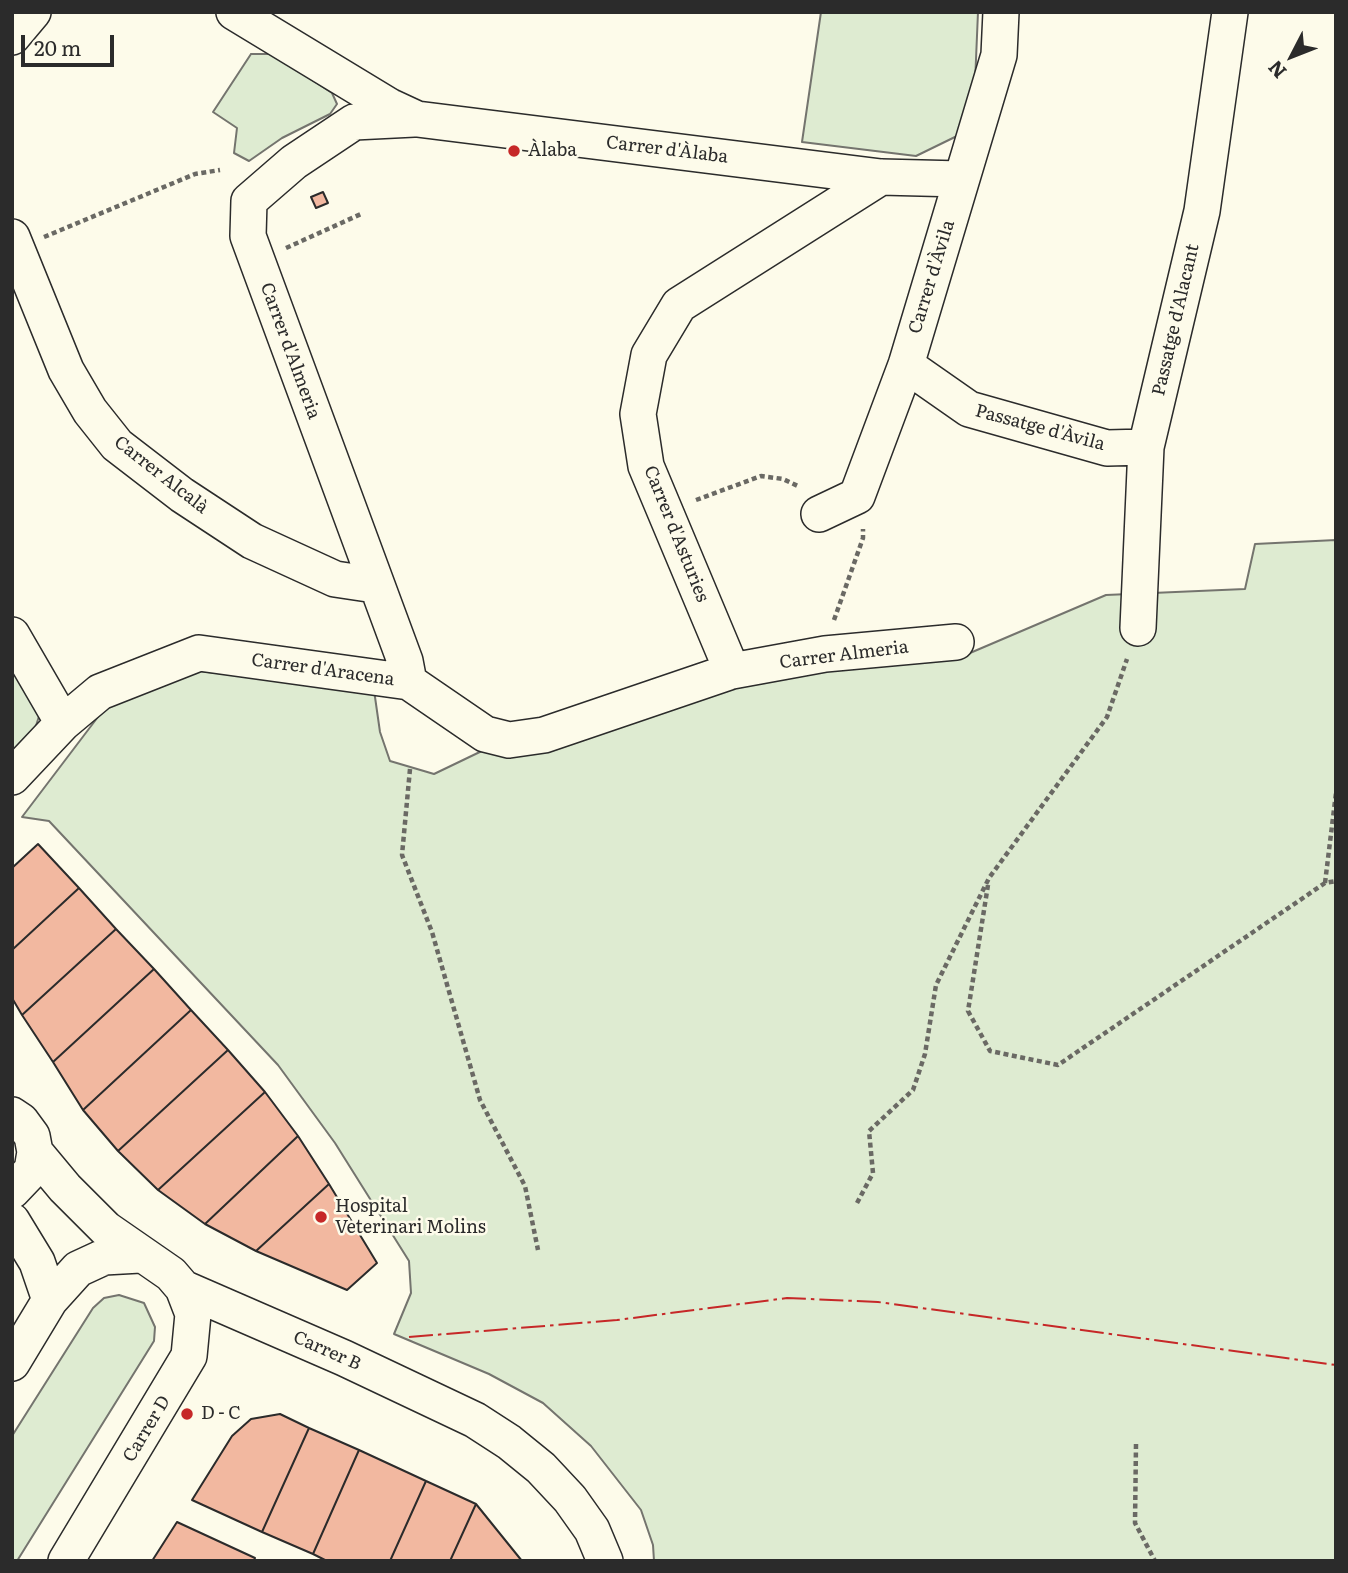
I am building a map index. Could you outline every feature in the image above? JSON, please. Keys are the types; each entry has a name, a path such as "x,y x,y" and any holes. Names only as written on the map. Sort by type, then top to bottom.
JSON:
{"street":[{"path":"12,37 33,12"},
{"name":"Carrer d'Àlaba","path":"234,12 357,105 417,119 881,177 961,179"},
{"name":"Carrer d'Àvila","path":"819,514 857,496 906,365 999,55 1001,12"},
{"name":"Passatge d'Alacant","path":"1138,628 1146,447 1202,211 1230,12"},
{"name":"Carrer d'Almeria","path":"357,105 249,201 248,236 405,661 410,682"},
{"name":"Carrer d'Asturies","path":"732,671 646,466 638,414 649,355 679,305 881,177"},
{"name":"Carrer Alcalà","path":"25,238 66,370 90,411 117,444 182,495 252,541 335,579 375,585"},
{"name":"Passatge d'Àvila","path":"906,365 969,409 1107,448 1146,447"},
{"path":"12,635 63,723"},
{"name":"Carrer Almeria","path":"732,671 825,654 956,642"},
{"name":"Carrer d'Aracena","path":"12,777 63,723 100,692 199,653 410,682 485,734 509,740 544,735 732,671"},
{"name":"Carrer B","path":"12,1115 21,1121 32,1136 36,1152 65,1188 106,1228 140,1255 172,1274 183,1287 368,1369 475,1420 509,1442 541,1468 570,1499 592,1530 605,1561"},
{"path":"12,1191 32,1170 36,1152"},
{"path":"12,1221 37,1262 50,1300"},
{"path":"12,1363 50,1300 65,1281 92,1262 118,1254 140,1255"},
{"name":"Carrer D","path":"66,1561 189,1356 193,1314 183,1287"}],"path":[{"path":"25,238 195,174 220,170"},
{"path":"258,261 361,214"},
{"path":"693,501 761,476"},
{"path":"833,624 863,538"},
{"path":"857,1203 873,1173 869,1131 913,1090 925,1054 936,985 989,878 1107,717 1138,628"},
{"path":"410,769 402,855 432,932 480,1100 525,1186 538,1250"},
{"path":"1325,883 1336,793"},
{"path":"989,878 968,1011 990,1051 1058,1065 1325,883 1336,881"},
{"path":"1136,1444 1135,1523 1155,1561"}],"green space":[{"path":"821,12 978,12 975,83 957,136 916,156 802,142"},
{"path":"251,54 273,54 332,93 337,104 330,114 282,138 249,161 234,153 237,128 213,112"},
{"path":"1336,540 1336,1561 654,1561 653,1545 641,1510 591,1446 543,1403 489,1374 394,1334 411,1293 409,1261 335,1143 278,1065 49,821 22,817 107,705 198,671 374,690 380,732 390,761 434,774 486,749 726,681 970,653 1106,595 1245,589 1255,544"},
{"path":"12,659 41,710 34,732 12,756"},
{"path":"119,1295 144,1303 155,1327 154,1341 17,1561 12,1561 12,1436 93,1308 104,1298"}],"building":[{"path":"323,192 328,203 316,208 311,197"},
{"path":"38,844 79,888 12,950 12,868"},
{"path":"79,888 116,929 22,1015 12,998 12,950"},
{"path":"116,929 154,969 53,1062 22,1015"},
{"path":"154,969 191,1010 83,1110 53,1062"},
{"path":"191,1010 228,1050 118,1151 83,1110"},
{"path":"228,1050 265,1092 158,1190 118,1151"},
{"path":"265,1092 298,1136 205,1224 158,1190"},
{"path":"298,1136 329,1184 256,1251 205,1224"},
{"name":"Hospital Veterinari Molins","path":"329,1184 377,1263 347,1290 256,1251"},
{"path":"280,1414 309,1428 262,1532 192,1500 232,1436 251,1419"},
{"path":"309,1428 359,1450 313,1554 262,1532"},
{"path":"359,1450 426,1481 390,1561 327,1561 313,1554"},
{"path":"426,1481 476,1504 450,1561 390,1561"},
{"path":"476,1504 522,1561 450,1561"},
{"path":"177,1522 255,1558 254,1561 152,1561"}],"power":[{"path":"409,1337 617,1320 787,1298 878,1302 1336,1365"}],"place":[{"name":"Àlaba","path":"514,151"},
{"name":"Hospital Veterinari Molins","path":"321,1217"},
{"name":"D - C","path":"187,1414"}]}
